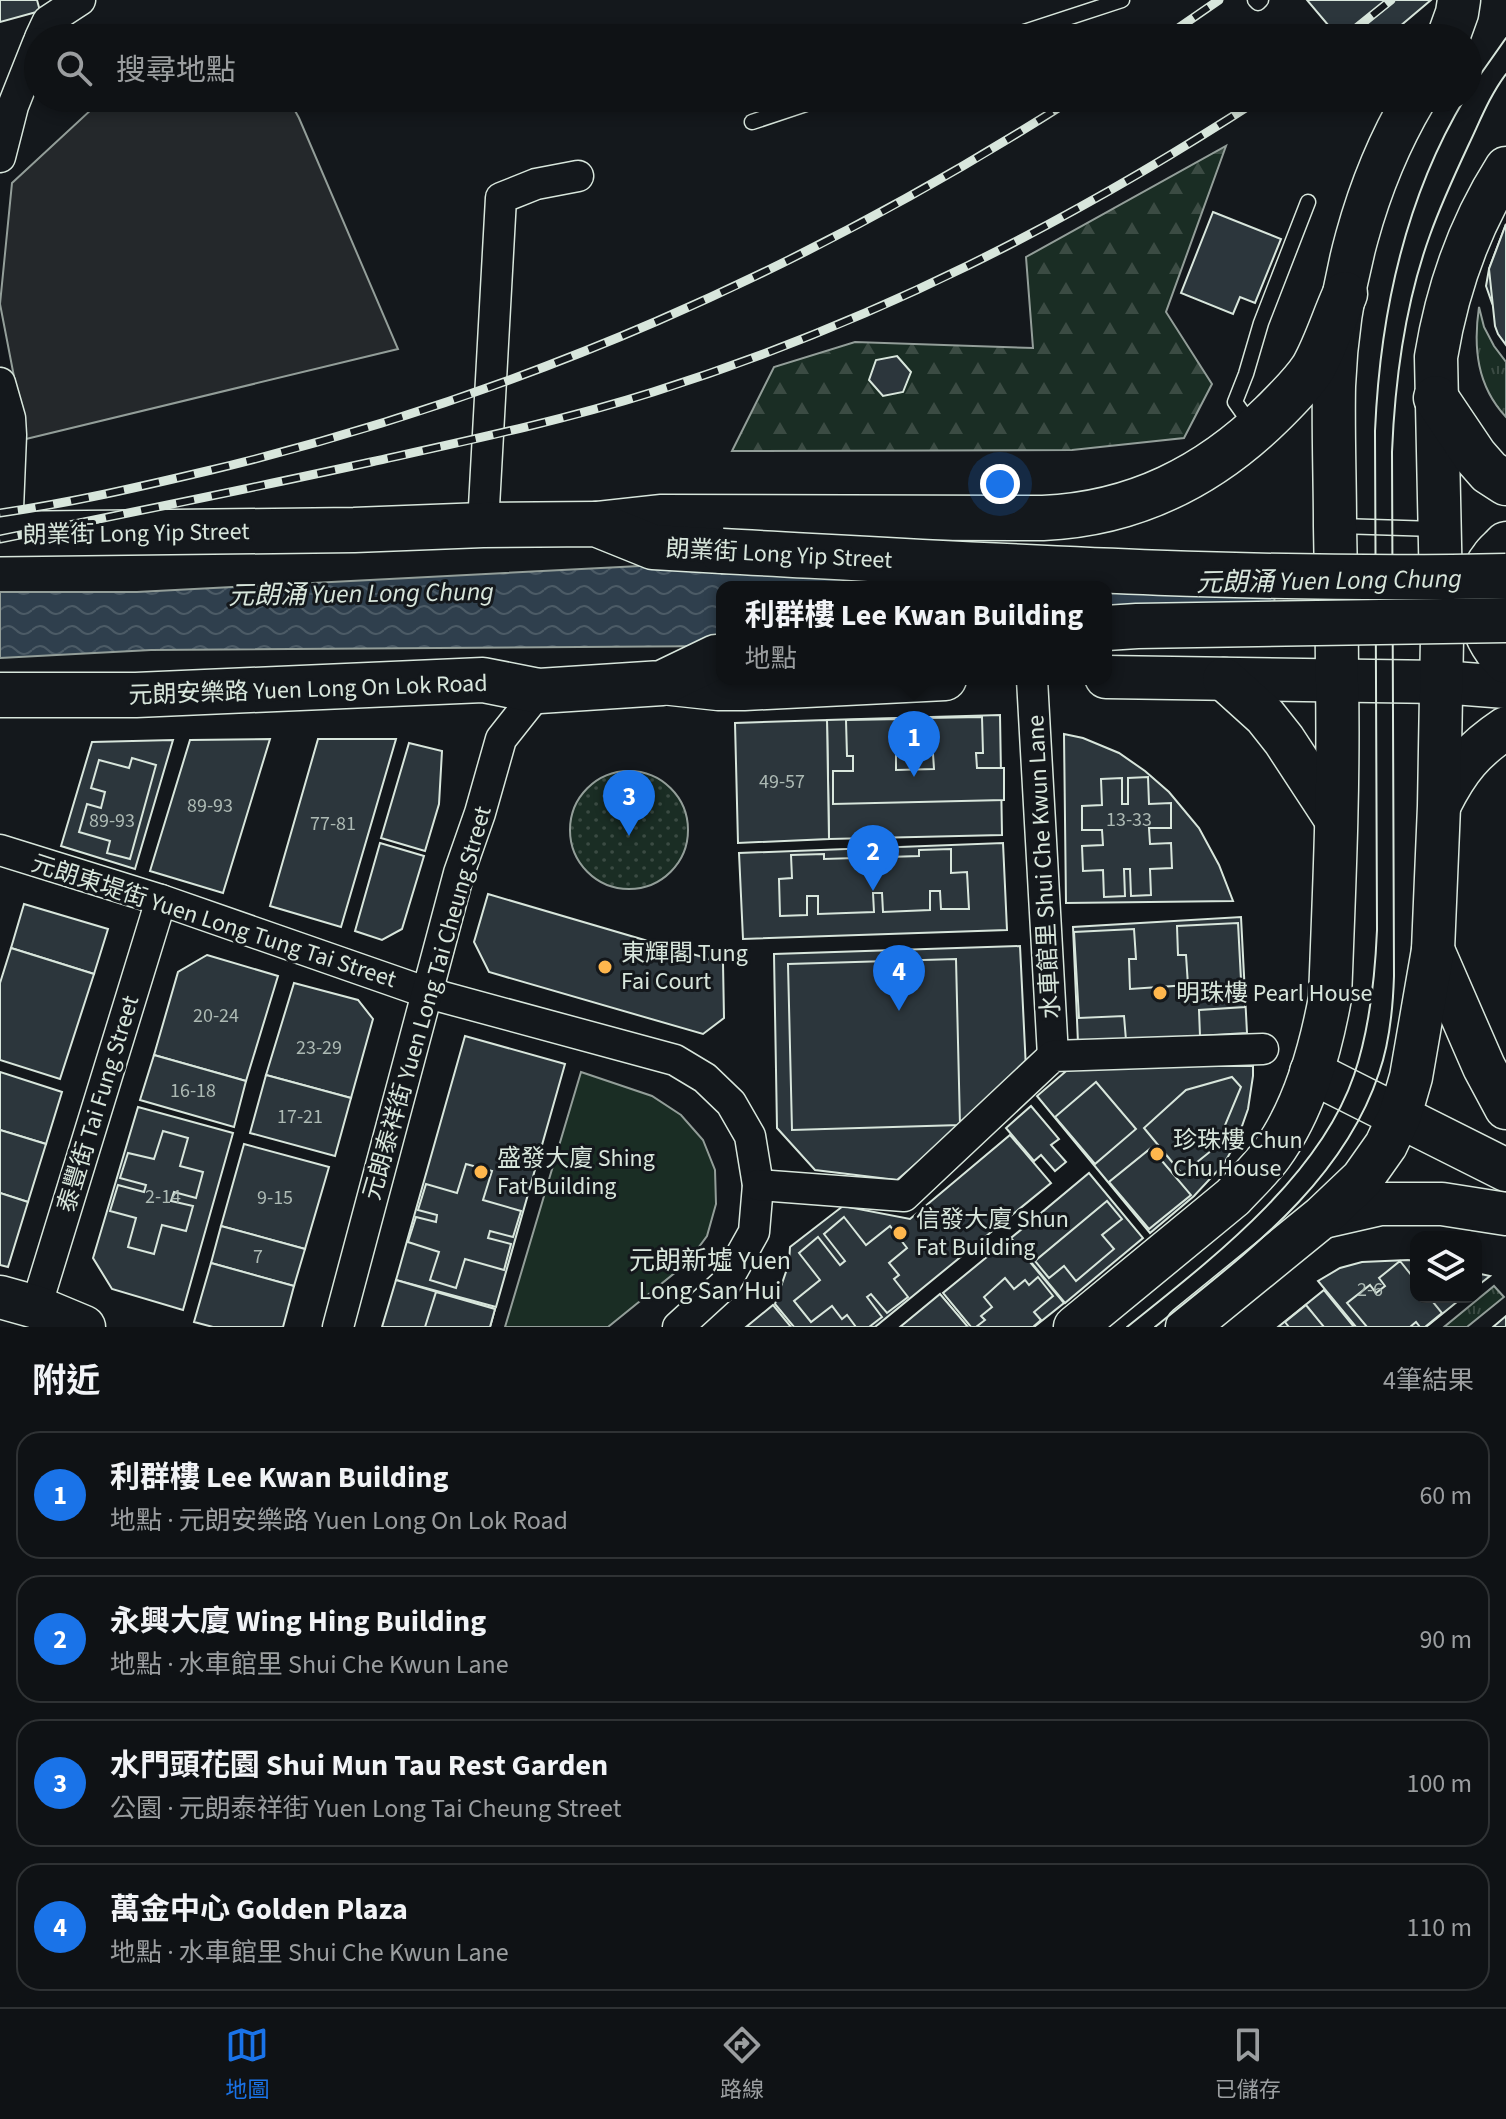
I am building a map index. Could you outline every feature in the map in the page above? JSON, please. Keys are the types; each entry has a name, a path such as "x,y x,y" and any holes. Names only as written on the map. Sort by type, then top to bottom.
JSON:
{"main road":[{"path":"1075,1327 1233,1197 1254,1176 1272,1153 1301,1100 1323,1037 1330,998 1335,818 1334,384 1352,256 1372,190 1408,112"},
{"path":"1187,1327 1322,1217 1362,1179 1386,1145 1400,1115 1411,1077 1433,950 1439,806 1441,682 1431,630 1436,357 1454,277 1489,195 1506,168"},
{"path":"596,524 660,517 1043,518 1105,511 1142,500 1203,470 1255,430 1290,396 1313,367 1345,294"},
{"path":"1436,398 1475,456 1489,472 1506,483"},
{"name":"朗業街 Long Yip Street","path":"4,534 596,524 653,547 1135,572 1433,555 1501,559"},
{"path":"1501,559 1481,579 1478,606 1485,630 1504,655"},
{"path":"1112,628 1431,630 1504,655"},
{"path":"1112,677 1224,679 1336,661 1441,682 1504,655"},
{"name":"元朗安樂路 Yuen Long On Lok Road","path":"662,683 716,657"},
{"path":"1224,679 1275,728 1335,818"},
{"name":"元朗安樂路 Yuen Long On Lok Road","path":"0,695 136,695 483,680 539,691 662,683 718,689 824,685"},
{"path":"1439,806 1466,761 1506,728"},
{"path":"1433,950 1484,1067 1506,1108"},
{"path":"1311,1072 1506,1170"},
{"path":"1322,1217 1380,1204 1442,1204 1506,1214"},
{"path":"18,1302 84,1327"}],"street":[{"path":"47,24 80,0"},
{"path":"0,157 13,106 24,78"},
{"path":"483,525 501,198 536,184 578,176"},
{"path":"0,383 10,418 11,435 4,534"},
{"name":"水車館里 Shui Che Kwun Lane","path":"1032,685 1053,1056"},
{"name":"元朗泰祥街 Yuen Long Tai Cheung Street","path":"338,1327 459,873 501,739 539,691"},
{"name":"元朗東堤街 Yuen Long Tung Tai Street","path":"0,850 161,900 428,993 675,1060 705,1078 731,1103 750,1136 758,1185 754,1232 725,1284 678,1327"},
{"name":"泰豐街 Tai Fung Street","path":"18,1302 161,900"},
{"path":"758,1185 904,1196 1053,1056 1263,1049"}],"lane":[{"path":"1049,24 1122,0"},
{"path":"752,122 782,112"},
{"path":"1255,430 1235,402 1261,323 1308,202"},
{"path":"1335,539 1433,555"}],"green space":[{"path":"1226,146 1166,312 1212,384 1184,438 1072,450 732,451 774,367 855,342 1033,348 1026,257"},
{"path":"1479,307 1484,327 1506,362 1506,417 1489,392 1479,366"},
{"path":"629,771 652,776 671,788 683,807 688,830 683,853 671,872 652,884 629,889 606,884 587,872 575,853 570,830 575,807 587,788 606,776"},
{"path":"581,1072 652,1096 681,1115 703,1140 715,1170 716,1204 707,1236 687,1263 608,1327 505,1327"},
{"path":"1494,1286 1504,1297 1467,1327 1444,1327 1473,1303 1482,1303 1482,1296"}],"shaded area":[{"path":"89,112 296,112 398,349 26,439 0,304 12,183"}],"water":[{"name":"元朗涌 Yuen Long Chung","path":"718,562 1276,570 1274,608 1112,644 1112,581 716,581 716,646 151,650 0,658 0,592 137,592"}],"building":[{"path":"0,0 37,0 40,11 0,22"},
{"path":"1307,0 1431,0 1403,24 1327,24"},
{"path":"1213,212 1281,239 1255,303 1240,297 1233,314 1181,293"},
{"path":"1506,224 1506,331 1486,286"},
{"path":"1506,224 1506,345 1495,326 1489,269"},
{"path":"897,356 911,372 903,392 883,396 869,380 876,360"},
{"path":"1000,715 1002,835 829,839 827,720"},
{"path":"982,717 983,753 976,753 977,768 1004,768 1004,800 833,804 833,771 853,771 853,756 847,756 846,720 902,719 902,755 896,755 896,770 934,769 933,754 927,754 926,718"},
{"path":"827,720 829,839 738,843 735,723"},
{"path":"1064,734 1083,738 1119,753 1169,792 1199,828 1219,865 1233,901 1066,903"},
{"path":"270,739 223,893 150,871 190,740"},
{"path":"318,739 396,739 341,927 270,906"},
{"path":"173,740 135,869 61,846 92,742"},
{"path":"409,743 442,751 439,804 425,851 381,838"},
{"path":"132,758 156,765 130,859 107,853 110,841 79,832 87,804 101,808 105,792 91,788 99,760 129,768"},
{"path":"1148,777 1149,804 1171,803 1171,828 1149,828 1150,844 1171,843 1172,868 1150,869 1151,895 1131,896 1130,869 1124,869 1125,896 1104,897 1103,870 1083,871 1082,846 1103,845 1102,830 1082,830 1082,806 1102,805 1101,779 1122,778 1122,804 1128,804 1128,778"},
{"path":"380,843 424,856 402,929 382,940 355,931"},
{"path":"1003,843 1007,930 743,939 739,853"},
{"path":"951,849 951,873 967,872 969,909 941,909 940,891 930,891 930,910 883,912 882,893 873,893 874,912 818,914 818,896 807,896 807,915 780,916 779,879 792,878 791,855 824,854 824,859 919,856 919,850"},
{"name":"東輝閣 Tung Fai Court","path":"488,894 723,963 724,1018 703,1034 489,972 474,942"},
{"path":"24,904 108,929 94,974 11,948"},
{"name":"明珠樓 Pearl House","path":"1241,917 1247,1033 1078,1043 1073,927"},
{"name":"明珠樓 Pearl House","path":"1238,923 1245,1007 1199,1010 1200,1036 1126,1040 1124,1016 1079,1018 1074,932 1134,929 1136,959 1129,959 1130,989 1188,985 1186,955 1178,955 1177,926"},
{"path":"1020,946 1026,1069 897,1180 815,1170 777,1128 774,954"},
{"path":"11,948 94,974 60,1079 0,1060 0,983"},
{"path":"207,955 278,976 246,1081 154,1055 178,972"},
{"path":"956,959 960,1125 792,1130 788,964"},
{"path":"294,983 358,1000 373,1019 351,1098 266,1075"},
{"name":"盛發大廈 Shing Fat Building","path":"465,1036 565,1064 496,1307 396,1280"},
{"path":"154,1055 246,1081 234,1127 140,1100"},
{"name":"珍珠樓 Chun Chu House","path":"1072,1066 1253,1066 1248,1109 1236,1143 1223,1165 1194,1196 1150,1233 1037,1096"},
{"path":"0,1072 62,1092 46,1144 0,1130"},
{"path":"266,1075 351,1098 335,1156 250,1133"},
{"path":"1232,1077 1241,1087 1216,1147 1182,1174 1144,1128 1186,1090"},
{"path":"1096,1082 1136,1129 1095,1164 1055,1117"},
{"path":"1031,1106 1059,1139 1051,1145 1066,1162 1055,1171 1041,1155 1034,1161 1006,1128"},
{"path":"138,1107 233,1133 183,1310 112,1289 93,1258"},
{"path":"0,1130 46,1144 28,1202 0,1193"},
{"path":"163,1131 188,1138 180,1166 203,1172 196,1198 174,1192 171,1201 193,1206 186,1231 162,1225 154,1254 128,1247 136,1218 110,1211 118,1185 144,1192 146,1185 120,1178 128,1153 154,1159"},
{"name":"信發大廈 Shun Fat Building","path":"1010,1135 1051,1183 875,1327 794,1327 775,1304 789,1263 790,1247 843,1206 910,1219"},
{"path":"244,1144 329,1167 305,1249 221,1226"},
{"path":"1151,1148 1191,1195 1149,1229 1109,1182"},
{"path":"466,1164 492,1171 483,1200 521,1211 513,1237 490,1231 488,1238 511,1244 504,1270 465,1259 456,1288 430,1280 439,1252 408,1242 416,1217 436,1222 437,1215 418,1210 426,1184 457,1193"},
{"path":"1089,1173 1143,1238 1065,1303 1011,1238"},
{"path":"0,1193 28,1202 8,1267 0,1265"},
{"path":"1107,1201 1122,1219 1102,1235 1114,1249 1076,1281 1064,1266 1049,1278 1035,1261"},
{"path":"844,1217 866,1245 890,1226 907,1248 889,1263 899,1275 894,1279 908,1297 887,1313 871,1294 867,1297 882,1317 869,1327 856,1327 847,1315 842,1319 832,1306 811,1322 794,1301 820,1280 799,1253 818,1237 840,1265 845,1261 824,1234"},
{"path":"221,1226 305,1249 294,1286 211,1263"},
{"path":"1010,1238 1064,1303 1034,1327 971,1327 943,1293"},
{"path":"1410,1260 1410,1303 1456,1303 1426,1327 1356,1327 1318,1281 1340,1268 1362,1262"},
{"path":"1400,1261 1410,1274 1410,1303 1434,1303 1442,1313 1425,1327 1420,1327 1416,1322 1410,1327 1367,1327 1347,1303 1370,1285 1376,1293 1385,1286 1379,1278"},
{"path":"211,1263 294,1286 283,1327 213,1327 194,1322"},
{"path":"1038,1277 1053,1296 1034,1312 1041,1320 1033,1327 976,1327 985,1320 981,1316 992,1307 984,1297 1005,1278 1014,1289 1025,1280 1029,1285"},
{"path":"396,1280 495,1309 490,1327 382,1327"},
{"path":"1324,1290 1354,1327 1278,1327"},
{"path":"436,1292 495,1309 490,1327 425,1327"},
{"path":"940,1294 968,1327 900,1327"},
{"path":"773,1305 791,1327 746,1327"},
{"path":"1306,1305 1324,1327 1289,1327 1285,1322"},
{"path":"1506,1316 1506,1327 1493,1327"}],"tram line":[{"path":"1482,72 1506,38"},
{"path":"1155,1327 1255,1245 1315,1184 1341,1150 1362,1113 1383,1061 1394,976 1392,452 1399,369 1414,288 1430,235 1481,117 1506,74"},
{"path":"1127,1327 1226,1245 1288,1183 1338,1113 1360,1057 1371,1003 1377,930 1375,431 1378,387 1399,258 1426,176 1457,112"}],"railway":[{"path":"1184,24 1219,0"},
{"path":"1361,24 1391,0"},
{"path":"0,513 130,489 323,441 548,366 764,272 869,219 1051,112"},
{"path":"0,539 513,430 653,392 734,365 891,302 967,266 1116,187 1239,112"}],"place":[{"name":"利群樓 Lee Kwan Building","path":"914,777"},
{"name":"水門頭花園 Shui Mun Tau Rest Garden","path":"629,836"},
{"name":"永興大廈 Wing Hing Building","path":"873,891"},
{"name":"東輝閣 Tung Fai Court","path":"605,967"},
{"name":"明珠樓 Pearl House","path":"1160,993"},
{"name":"萬金中心 Golden Plaza","path":"899,1011"},
{"name":"珍珠樓 Chun Chu House","path":"1157,1154"},
{"name":"盛發大廈 Shing Fat Building","path":"481,1172"},
{"name":"信發大廈 Shun Fat Building","path":"900,1233"}],"district":[{"name":"元朗新墟 Yuen Long San Hui","path":"710,1275"}]}
